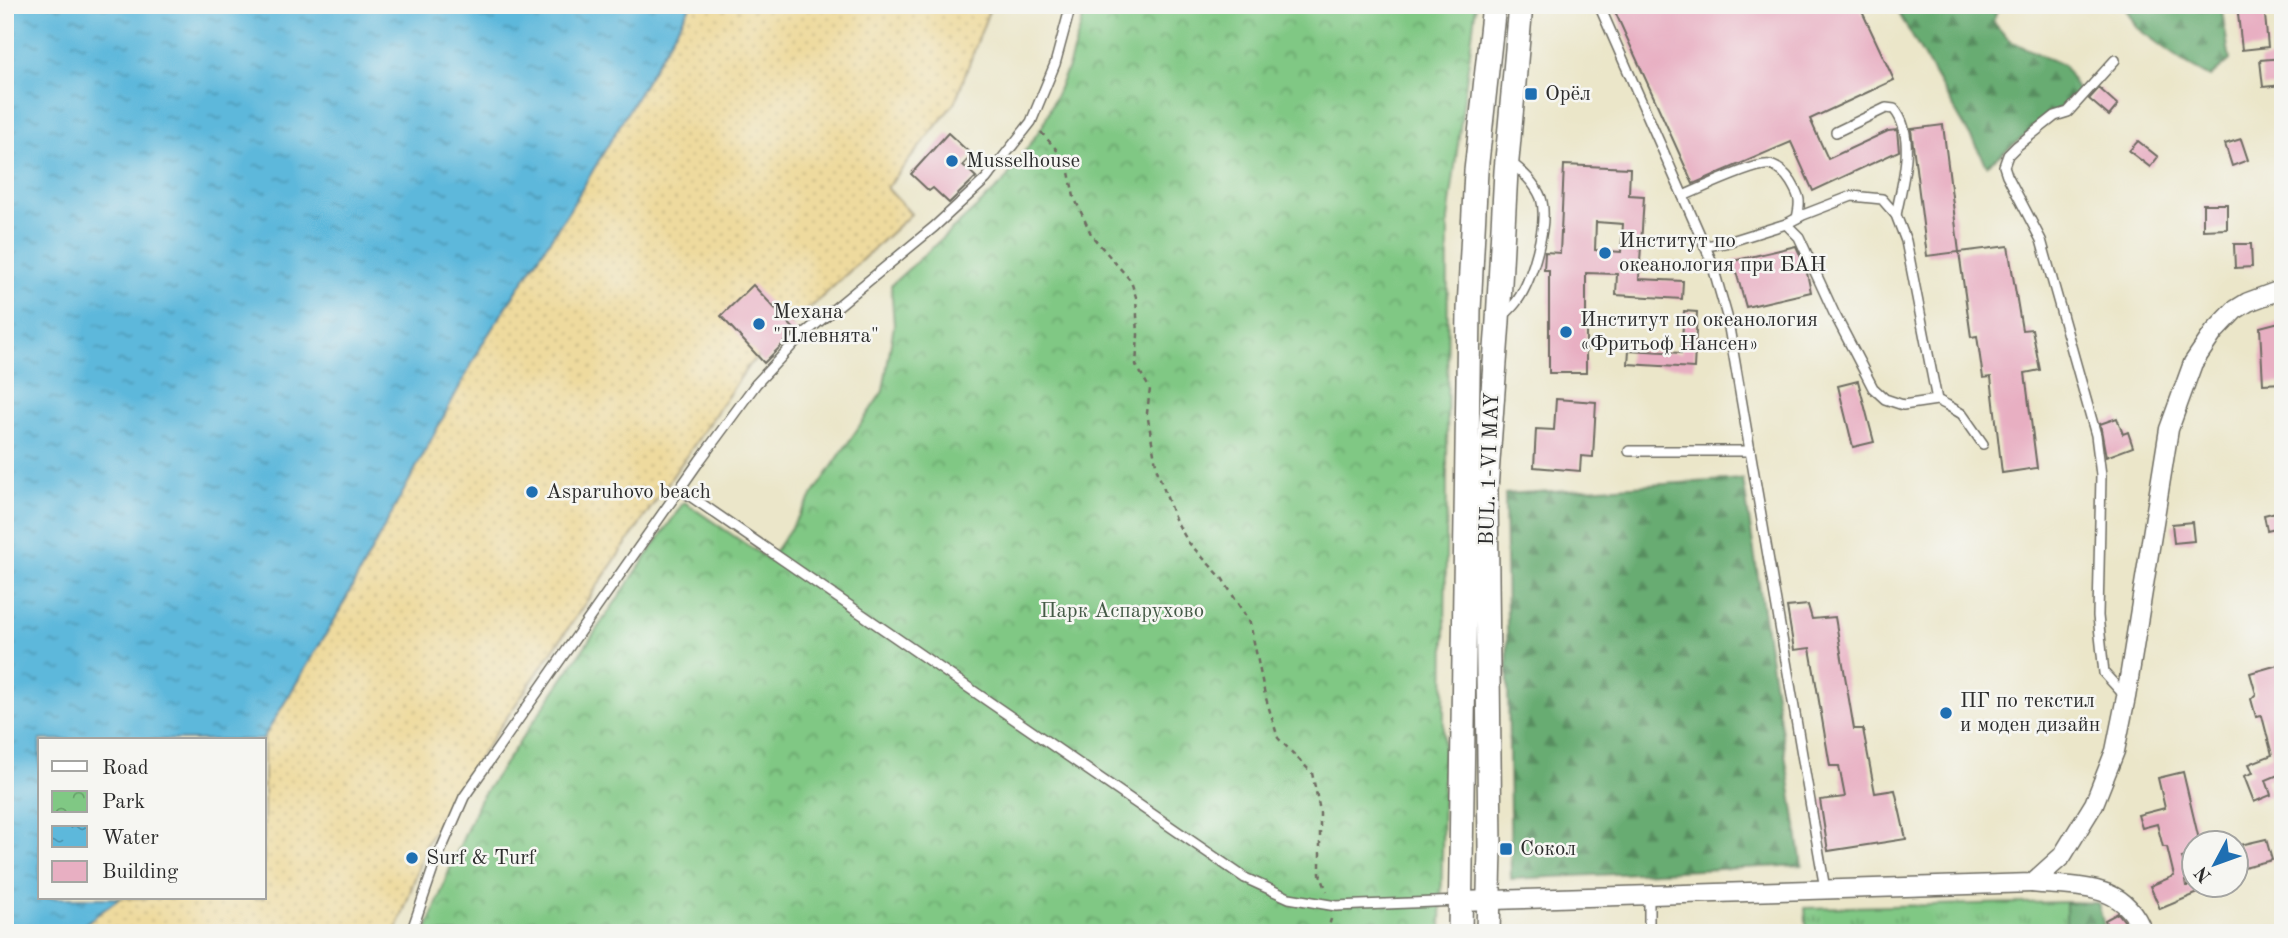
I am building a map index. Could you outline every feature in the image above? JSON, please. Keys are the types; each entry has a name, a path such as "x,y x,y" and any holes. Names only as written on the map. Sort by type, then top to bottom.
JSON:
{"main road":[{"name":"BUL. 1-VI MAY","path":"1460,933 1469,310 1476,171 1494,5"},
{"name":"BUL. 1-VI MAY","path":"1488,933 1490,835 1486,489 1507,161 1521,5"}],"street":[{"path":"2032,883 2062,856 2094,804 2115,751 2169,429 2193,363 2214,332 2235,310 2248,302 2283,289"},
{"path":"1460,901 2032,883 2105,891 2124,901 2137,916 2143,933"}],"lane":[{"path":"411,933 434,866 464,797 680,489 756,384 799,338 943,219 986,179 1031,122 1055,64 1072,5"},
{"path":"1599,5 1705,246 1727,316 1825,889"},
{"path":"2115,60 2068,111 2055,116 2017,146 2008,155 2004,166 2041,240 2096,435 2101,475 2099,627 2104,673 2126,697"},
{"path":"1836,132 1886,108 1894,108 1899,114 1909,153 1896,215"},
{"path":"1498,321 1517,301 1530,276 1543,211 1540,196 1519,168 1507,161"},
{"path":"1683,196 1750,168 1768,164 1784,172 1792,183 1801,202 1797,218"},
{"path":"1705,246 1726,243 1786,224 1852,196 1882,199 1896,215 1906,242 1937,400"},
{"path":"1786,224 1799,237 1873,388 1885,399 1903,405 1937,400 1962,414 1983,444"},
{"path":"1629,451 1750,451"},
{"path":"680,489 1245,878 1289,898 1336,906 1460,901"},
{"path":"1649,895 1649,933"}],"path":[{"path":"1031,122 1056,149 1069,172 1074,197 1092,236 1131,281 1136,297 1136,365 1150,389 1147,413 1157,470 1174,517 1188,542 1222,578 1250,623 1265,695 1278,738 1312,772 1320,811 1320,874 1336,906"}],"green space":[{"name":"Парк Аспарухово","path":"1087,5 1476,5 1448,220 1441,933 426,933 479,801 684,502 769,560 883,391 894,325 891,285 1002,184 1043,125 1069,65"},
{"path":"1894,5 1999,5 1993,22 2010,41 2065,66 2079,94 1987,165"},
{"path":"2124,5 2221,5 2230,60 2210,77 2185,63 2137,28"},
{"path":"1743,479 1802,865 1511,879 1505,494"},
{"path":"2066,902 2066,933 1807,933 1805,908"},
{"path":"2066,902 2098,903 2106,933 2066,933"}],"sand":[{"name":"Asparuhovo beach","path":"691,5 991,5 955,102 887,188 911,214 749,365 452,797 427,843 396,933 72,933 117,900 266,900 266,738 263,738 335,619 484,341 570,209"}],"water":[{"path":"5,5 691,5 570,209 484,341 335,619 263,738 38,738 38,900 117,900 72,933 5,933"}],"building":[{"path":"1612,5 1859,5 1894,80 1810,119 1828,159 1888,131 1897,130 1899,151 1813,191 1791,142 1693,184"},
{"path":"2237,5 2264,5 2268,47 2242,50"},
{"path":"2283,58 2283,85 2263,87 2260,60"},
{"path":"2099,88 2118,105 2109,116 2089,99"},
{"path":"1943,125 1959,252 1927,256 1911,129"},
{"path":"948,133 972,155 963,165 976,177 949,203 933,188 929,191 911,174"},
{"path":"2241,139 2248,160 2232,166 2225,144"},
{"path":"2138,141 2158,157 2150,167 2129,151"},
{"path":"1564,165 1630,168 1629,195 1644,196 1639,279 1683,281 1682,299 1616,295 1617,274 1586,273 1586,373 1549,373 1549,270 1544,270 1545,252 1560,253","holes":["1596,222 1623,224 1621,252 1595,250"]},
{"path":"2203,204 2227,204 2227,229 2203,230"},
{"path":"2234,244 2251,244 2252,267 2235,268"},
{"path":"1796,246 1806,268 1811,292 1746,307 1733,261"},
{"path":"2008,246 2022,330 2032,329 2040,370 2025,373 2037,468 2002,473 1991,377 1983,378 1977,336 1971,337 1959,252"},
{"name":"Механа \"Плевнята\"","path":"753,285 796,331 764,363 721,316"},
{"path":"1684,311 1697,312 1694,368 1628,364 1629,350 1681,353"},
{"path":"2283,321 2283,383 2263,384 2260,327"},
{"path":"1858,381 1874,442 1853,447 1838,386"},
{"path":"1556,399 1596,402 1593,457 1581,456 1580,471 1534,467 1536,429 1554,430"},
{"path":"2117,418 2123,434 2128,432 2133,447 2106,457 2100,424"},
{"path":"2276,512 2280,527 2267,530 2264,515"},
{"path":"2192,522 2194,541 2174,543 2172,524"},
{"path":"1808,605 1812,619 1835,617 1854,729 1863,729 1875,793 1895,790 1906,839 1828,851 1820,800 1845,797 1839,766 1830,766 1810,648 1794,650 1787,607"},
{"path":"2278,665 2283,683 2283,776 2278,775 2266,780 2271,795 2254,802 2244,776 2253,773 2249,764 2272,755 2262,716 2256,717 2251,699 2256,694 2250,673"},
{"path":"2183,772 2197,830 2180,830 2182,900 2160,909 2150,886 2174,876 2167,847 2163,847 2157,824 2142,828 2138,815 2165,808 2158,778"},
{"path":"2266,839 2272,860 2250,866 2250,843"},
{"path":"2118,913 2130,933 2109,933 2105,920"}],"place":[{"name":"Орёл","path":"1531,94"},
{"name":"Musselhouse","path":"952,161"},
{"name":"Институт по океанология при БАН","path":"1605,253"},
{"name":"Механа \"Плевнята\"","path":"759,324"},
{"name":"Институт по океанология «Фритьоф Нансен»","path":"1566,332"},
{"name":"Asparuhovo beach","path":"532,492"},
{"name":"ПГ по текстил и моден дизайн","path":"1946,713"},
{"name":"Сокол","path":"1506,849"},
{"name":"Surf & Turf","path":"412,858"}]}
